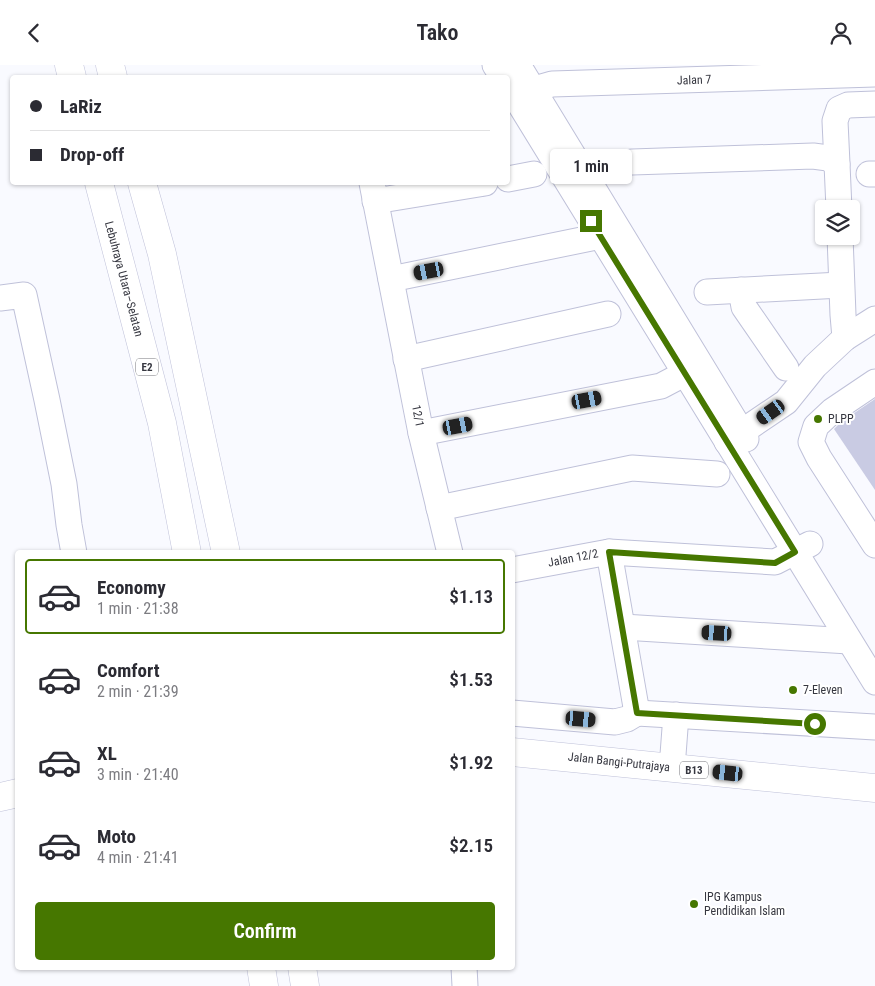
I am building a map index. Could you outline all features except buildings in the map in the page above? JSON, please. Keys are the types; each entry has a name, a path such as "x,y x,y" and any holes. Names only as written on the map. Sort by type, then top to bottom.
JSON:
{"main road":[{"name":"Lebuhraya Utara–Selatan","path":"100,185 162,423 186,550"},
{"path":"143,185 162,254 225,550"},
{"name":"Jalan Bangi-Putrajaya","path":"515,752 875,788"},
{"path":"0,797 15,794"},
{"path":"261,970 264,986"},
{"path":"302,970 305,986"}],"street":[{"path":"518,65 513,89 601,236 693,369"},
{"name":"Jalan 7","path":"513,89 552,85 805,71 875,74"},
{"path":"513,89 693,369 802,548 875,651"},
{"path":"839,200 836,121 839,109 848,105 875,104"},
{"path":"632,162 813,156 828,158 837,163"},
{"path":"510,179 534,174"},
{"path":"374,192 460,185"},
{"name":"12/1","path":"374,192 421,433 449,550"},
{"path":"391,279 601,236"},
{"path":"840,245 845,338"},
{"path":"707,292 842,285"},
{"path":"741,290 744,307 786,368"},
{"path":"0,298 24,295 64,484 73,550"},
{"path":"406,359 608,315"},
{"path":"735,438 786,402 815,366 845,338 875,319"},
{"path":"421,433 661,385 693,369"},
{"path":"875,382 832,411 821,421 816,426 811,442 819,458 875,545"},
{"path":"439,508 632,468 717,474"},
{"path":"802,548 850,641 875,682"},
{"name":"Jalan 12/2","path":"515,569 609,552 775,563 802,548"},
{"path":"609,552 637,713"},
{"path":"623,627 850,641"},
{"path":"515,713 615,722 627,719 637,713 875,727"},
{"path":"672,767 676,715"},
{"path":"464,970 465,986"}],"place":[{"name":"PLPP","path":"818,419"},
{"name":"7-Eleven","path":"793,690"},
{"name":"IPG Kampus Pendidikan Islam","path":"694,904"}],"route":[{"path":"591,221 795,552 775,563 609,552 637,713 815,724"}]}
